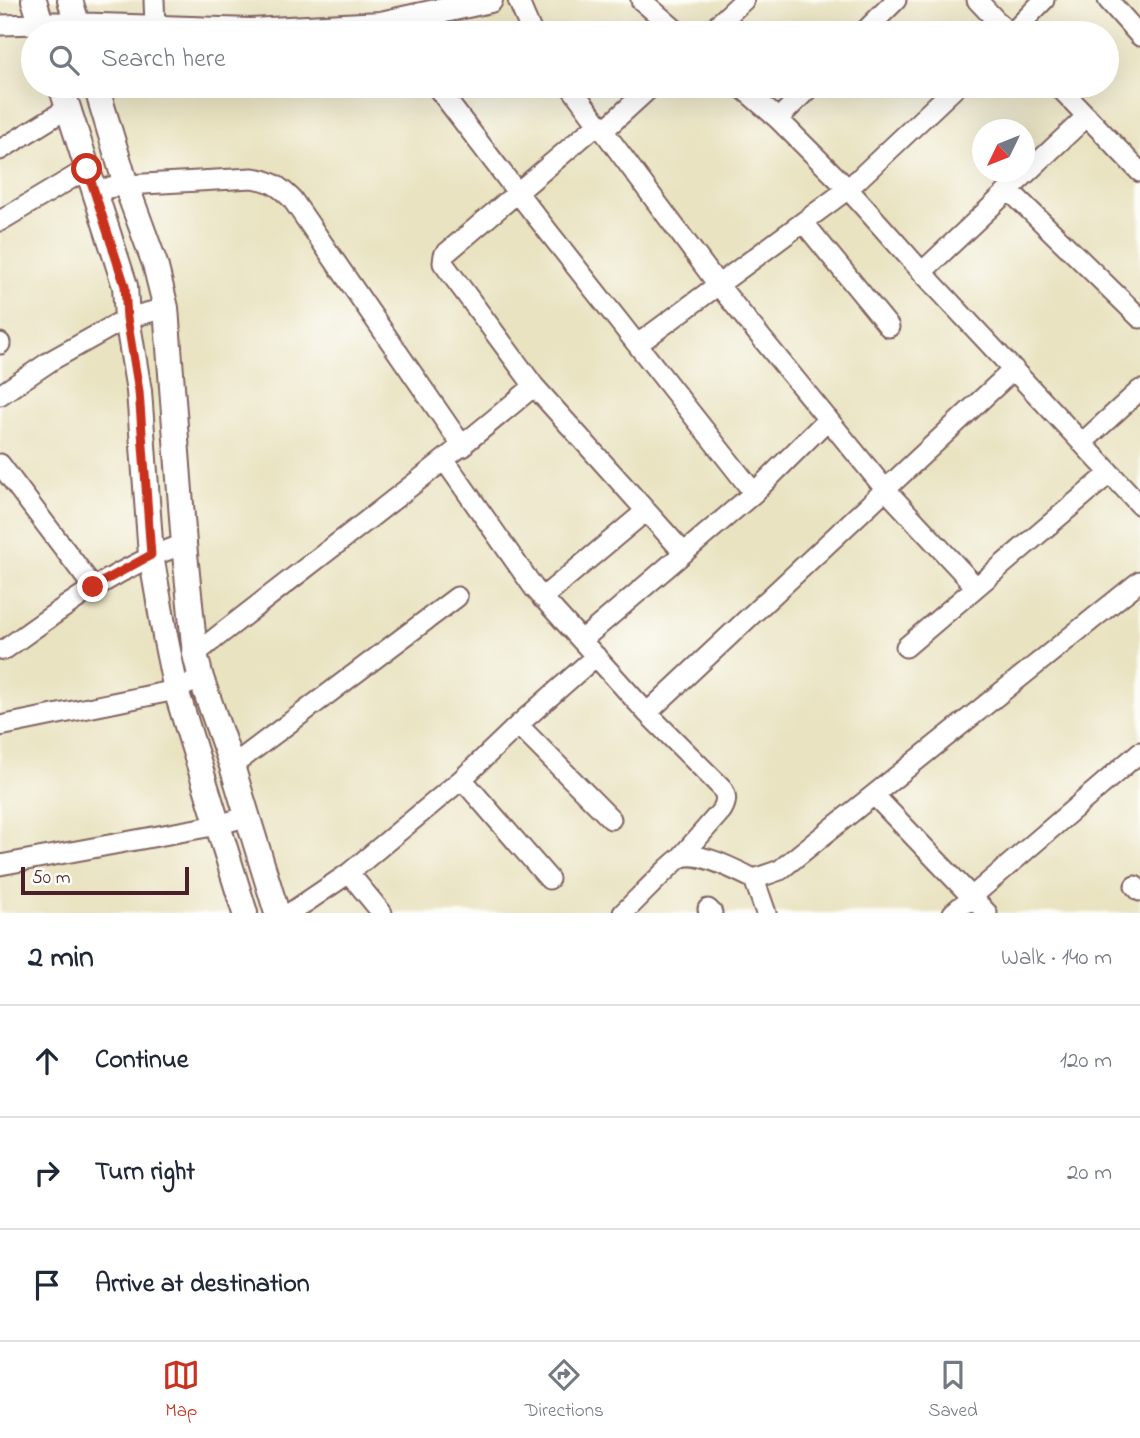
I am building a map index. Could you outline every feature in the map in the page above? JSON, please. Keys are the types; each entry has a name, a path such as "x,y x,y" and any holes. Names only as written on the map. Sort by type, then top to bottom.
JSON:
{"street":[{"path":"70,0 77,21"},
{"path":"155,0 155,21"},
{"path":"414,21 490,0"},
{"path":"518,0 527,21"},
{"path":"641,0 665,21"},
{"path":"722,21 744,0"},
{"path":"875,21 895,0"},
{"path":"977,0 998,21"},
{"path":"1022,21 1044,0"},
{"path":"1108,0 1140,36"},
{"path":"0,25 21,22"},
{"path":"0,150 64,98"},
{"path":"65,98 125,286 127,318 139,391 151,555 176,690 245,913"},
{"path":"100,98 126,185 155,264 166,308 184,544 198,666 277,913"},
{"path":"445,98 754,493"},
{"path":"580,98 719,286 885,489 976,587"},
{"path":"637,98 517,192 444,256 443,262 534,386 684,553"},
{"path":"754,98 848,189 1140,505"},
{"path":"778,119 799,98"},
{"path":"638,344 848,189 944,98"},
{"path":"1070,98 1140,173"},
{"path":"922,272 1087,116"},
{"path":"0,221 91,180 126,185 252,178 268,180 292,199 463,447"},
{"path":"1009,190 1140,318"},
{"path":"804,223 889,327"},
{"path":"0,395 52,360 127,318 166,308"},
{"path":"648,713 1014,369"},
{"path":"0,726 176,690 198,666 361,524 463,447 534,386"},
{"path":"1082,443 1140,390"},
{"path":"582,640 754,493 828,419"},
{"path":"445,461 542,598 726,795 722,810 681,857 624,913"},
{"path":"0,464 93,587"},
{"path":"906,647 1110,473"},
{"path":"542,598 646,511"},
{"path":"4,650 93,587 151,555 184,544"},
{"path":"681,857 696,856 707,859 754,879 780,870 1140,581"},
{"path":"232,766 457,597"},
{"path":"290,913 349,873 462,779 596,656"},
{"path":"518,725 611,819"},
{"path":"953,913 1140,752"},
{"path":"462,779 549,879"},
{"path":"875,796 987,913"},
{"path":"0,865 218,825 248,816"},
{"path":"349,873 382,913"},
{"path":"754,879 766,913"}],"route":[{"path":"87,169 125,286 127,318 139,391 151,555 93,587"}]}
